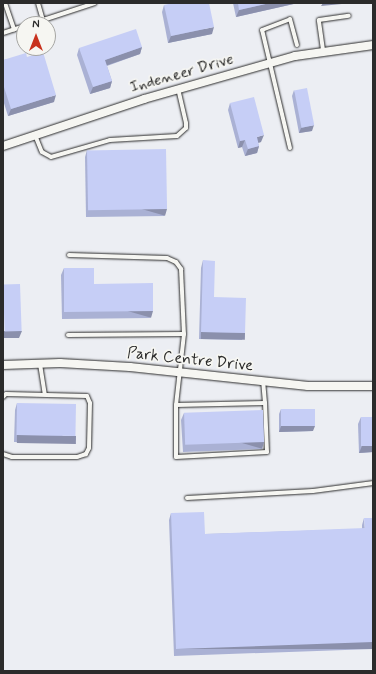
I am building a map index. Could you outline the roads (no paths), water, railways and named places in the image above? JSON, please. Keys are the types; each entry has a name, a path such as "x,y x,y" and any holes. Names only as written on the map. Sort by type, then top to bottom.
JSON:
{"street":[{"name":"Indeneer Drive","path":"3,146 178,89 270,63 323,50 373,45"},
{"name":"Park Centre Drive","path":"3,365 40,364 130,367 308,386 373,386"}],"lane":[{"path":"3,33 14,29 5,3"},
{"path":"38,3 42,16"},
{"path":"55,16 95,3"},
{"path":"323,50 320,20 349,16"},
{"path":"290,148 262,30 290,20 297,44"},
{"path":"35,135 42,152 51,157 110,140 177,136 186,128 186,122 178,89"},
{"path":"69,255 167,258 176,262 182,269 184,334 178,373 176,405 176,457 267,452 263,381"},
{"path":"68,335 184,334"},
{"path":"40,364 44,394"},
{"path":"3,397 6,394 87,396 90,403 89,448 86,454 77,457 12,458 3,454"},
{"path":"176,405 265,403"},
{"path":"187,498 313,491 373,483"}]}
